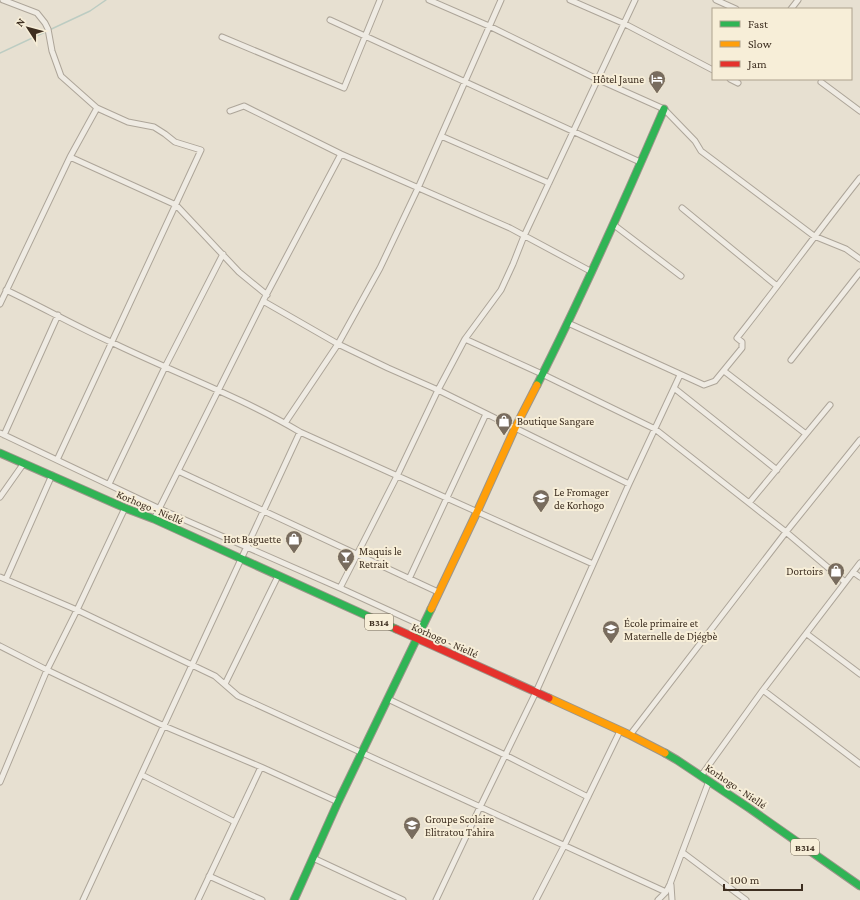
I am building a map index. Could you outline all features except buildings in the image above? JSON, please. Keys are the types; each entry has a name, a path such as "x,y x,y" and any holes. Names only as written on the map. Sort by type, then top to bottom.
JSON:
{"main road":[{"path":"294,900 338,802 477,512 515,428 568,323 614,225 664,109"},
{"name":"Korhogo - Niellé","path":"0,453 125,508 154,519 241,560 630,735 677,760 709,781 860,886"}],"street":[{"path":"3,0 37,13 45,22 48,29 52,51 61,76 97,108 128,122 154,127 175,142 201,150 57,460"},
{"path":"222,37 344,88 380,0"},
{"path":"430,0 490,26 598,79 664,109 696,141 701,151 814,236 846,248 860,258"},
{"path":"285,423 338,344 380,268 418,188 502,0"},
{"path":"570,0 625,24 712,69"},
{"path":"340,588 397,476 438,390 465,339 501,290 514,264 524,236 635,0"},
{"path":"716,0 734,8"},
{"path":"792,8 798,0"},
{"path":"330,20 640,162"},
{"path":"732,80 738,83"},
{"path":"821,82 860,111"},
{"path":"230,111 244,106 341,154 510,228 592,272"},
{"path":"0,304 70,157 97,108"},
{"path":"441,136 549,183"},
{"path":"154,519 263,301 341,154"},
{"path":"70,157 176,205 239,272 267,295"},
{"path":"568,323 704,386 715,381 742,348 742,342 737,338 860,178"},
{"path":"682,208 777,286"},
{"path":"614,225 680,276"},
{"path":"109,484 165,367 223,254"},
{"path":"791,360 860,272"},
{"path":"6,290 112,343 285,423 300,432 593,564"},
{"path":"263,301 338,344 438,390 629,484"},
{"path":"58,315 2,434 160,509 423,626"},
{"path":"465,339 542,374 655,429 786,532 845,582"},
{"path":"724,370 806,434"},
{"path":"436,900 536,692 629,484 680,375"},
{"path":"674,388 777,470"},
{"path":"749,503 830,405"},
{"path":"409,579 486,414"},
{"path":"83,900 300,432"},
{"path":"630,735 786,532 860,440"},
{"path":"0,497 24,463"},
{"path":"178,471 263,512 438,592"},
{"path":"6,579 52,475"},
{"path":"1,777 47,670 125,508"},
{"path":"701,776 763,690 860,563"},
{"path":"853,572 860,577"},
{"path":"225,684 278,576"},
{"path":"0,577 77,610 193,665 215,676 238,696 666,892"},
{"path":"807,634 860,674"},
{"path":"0,646 164,726 261,767 338,802"},
{"path":"763,690 860,764"},
{"path":"388,700 505,755 588,797"},
{"path":"536,900 620,731"},
{"path":"198,900 261,767"},
{"path":"142,775 235,822"},
{"path":"658,900 666,892 670,884 709,781"},
{"path":"682,852 746,900"},
{"path":"313,858 403,900"},
{"path":"209,876 262,900"},
{"path":"670,884 672,900"}],"waterway":[{"path":"0,53 90,11 106,0"}],"traffic: fast":[{"path":"537,385 603,248 664,109"},
{"path":"0,453 125,508 154,519 396,629"},
{"path":"294,900 338,802 431,609"},
{"path":"665,753 749,808 860,886"}],"traffic: slow":[{"path":"431,609 515,428 537,385"},
{"path":"549,698 630,735 665,753"}],"traffic: jam":[{"path":"396,629 549,698"}],"place":[{"name":"Hôtel Jaune","path":"657,94"},
{"name":"Boutique Sangare","path":"504,436"},
{"name":"Le Fromager de Korhogo","path":"541,513"},
{"name":"Hot Baguette","path":"294,554"},
{"name":"Maquis le Retrait","path":"346,572"},
{"name":"Dortoirs","path":"836,586"},
{"name":"École primaire et Maternelle de Djégbè","path":"611,644"},
{"name":"Groupe Scolaire Elitratou Tahira","path":"412,840"}]}
